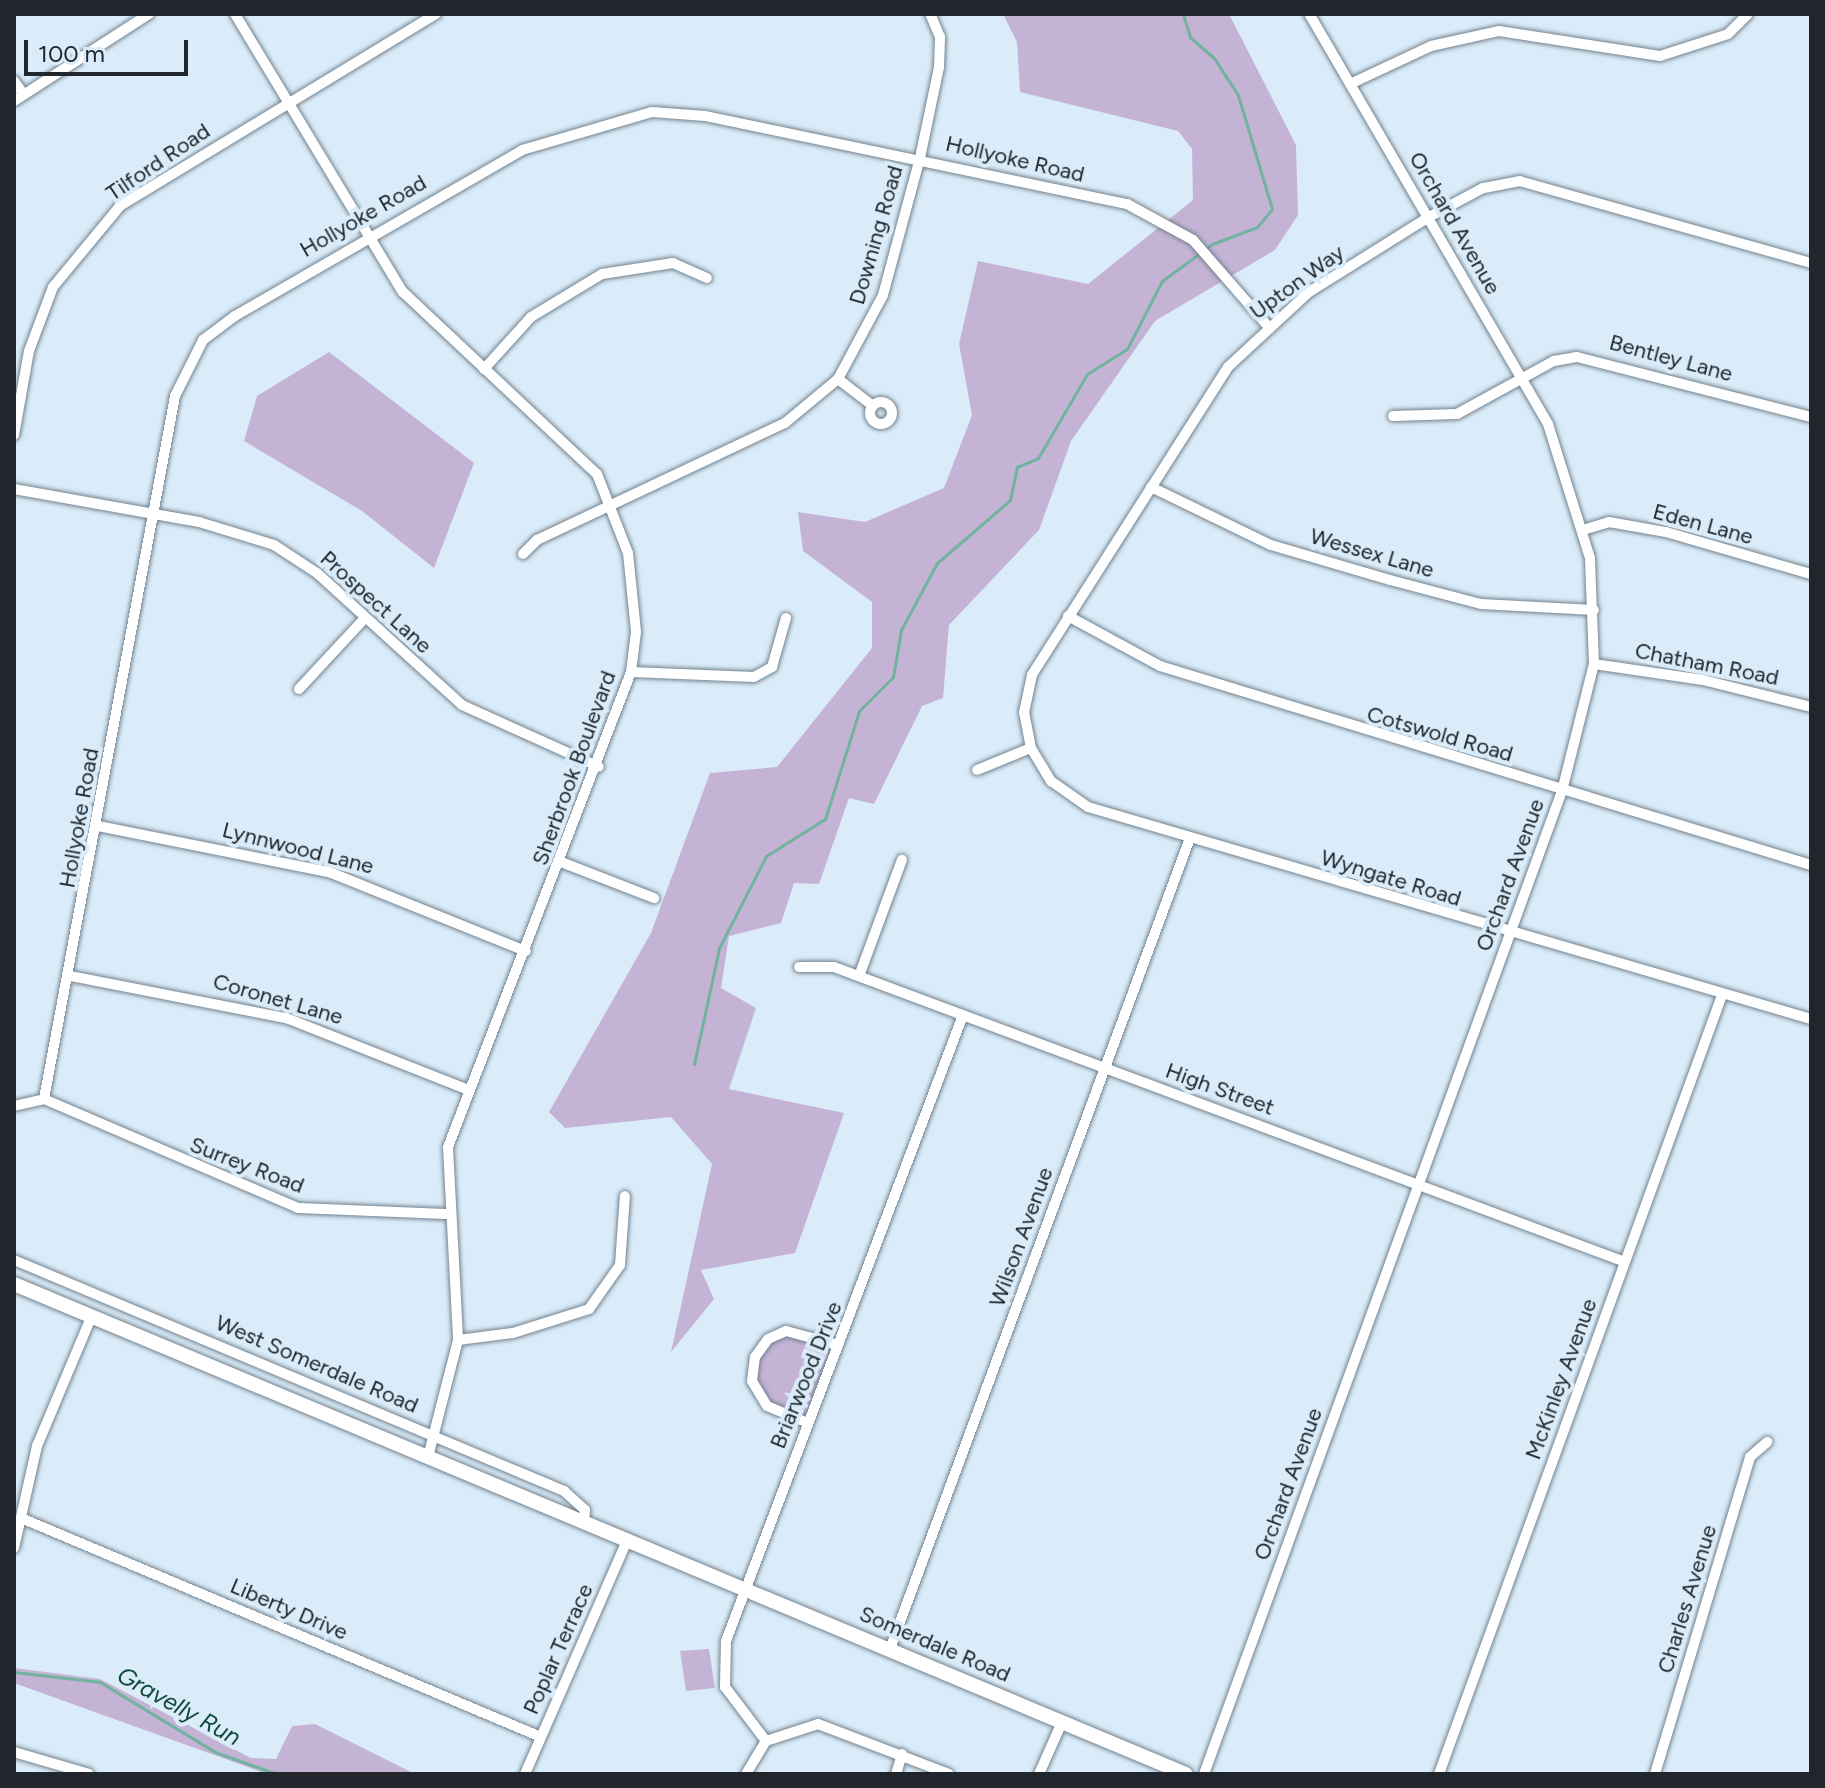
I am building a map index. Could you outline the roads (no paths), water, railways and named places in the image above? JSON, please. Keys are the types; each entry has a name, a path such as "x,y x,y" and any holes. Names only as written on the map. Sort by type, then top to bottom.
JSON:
{"main road":[{"name":"West Somerdale Road","path":"14,1284 627,1541 668,1554"},
{"name":"Somerdale Road","path":"668,1554 1186,1774"}],"street":[{"path":"14,81 18,97 149,14"},
{"name":"Sherbrook Boulevard","path":"235,14 366,236 425,319 557,429 613,503 628,553 636,632 631,672 599,767 526,951 466,1089 448,1147 447,1214 458,1340 428,1457"},
{"name":"Tilford Road","path":"14,435 38,321 81,250 120,206 436,14"},
{"name":"Downing Road","path":"523,554 613,503 785,423 838,379 883,295 920,158 939,67 938,30 930,14"},
{"name":"Orchard Avenue","path":"1204,1774 1562,791 1594,664 1594,610 1583,530 1559,451 1524,382 1309,14"},
{"path":"1350,84 1431,46 1499,31 1660,56 1728,34 1748,14"},
{"name":"Hollyoke Road","path":"44,1099 71,976 150,512 182,370 203,340 366,236 522,150 652,112 920,158 1164,219 1267,325"},
{"name":"Upton Way","path":"1031,748 1027,690 1068,616 1228,367 1267,325 1429,217 1483,188 1520,181 1811,263"},
{"path":"484,369 531,317 602,274 673,263 707,278"},
{"name":"Bentley Lane","path":"1393,416 1457,414 1524,382 1554,361 1615,361 1811,417"},
{"path":"838,379 873,406"},
{"name":"Wessex Lane","path":"1151,487 1271,545 1390,580 1481,604 1594,610"},
{"name":"Prospect Lane","path":"14,489 150,512 274,545 317,573 462,705 599,767"},
{"name":"Eden Lane","path":"1583,530 1609,522 1666,532 1811,574"},
{"name":"Cotswold Road","path":"1068,616 1160,666 1811,865"},
{"path":"631,672 754,677 772,667 786,618"},
{"path":"299,689 364,619"},
{"name":"Chatham Road","path":"1594,664 1703,680 1811,707"},
{"path":"977,770 1031,748"},
{"name":"Wyngate Road","path":"1031,748 1072,800 1721,998 1811,1019"},
{"name":"Lynnwood Lane","path":"98,826 329,872 526,951"},
{"name":"Wilson Avenue","path":"890,1649 1190,838"},
{"path":"859,976 902,860"},
{"path":"561,862 654,898"},
{"name":"High Street","path":"799,967 859,976 1625,1262"},
{"name":"Coronet Lane","path":"71,976 286,1018 466,1089"},
{"name":"McKinley Avenue","path":"1439,1774 1721,998"},
{"name":"Briarwood Drive","path":"766,1741 725,1687 721,1669 745,1588 963,1015"},
{"path":"14,1106 44,1099"},
{"name":"Surrey Road","path":"44,1099 298,1208 447,1214"},
{"path":"458,1340 513,1333 589,1309 620,1265 625,1196"},
{"name":"West Somerdale Road","path":"14,1260 564,1491 585,1510 584,1523"},
{"path":"14,1548 37,1446 92,1315"},
{"path":"808,1423 767,1406 752,1381 755,1357 786,1331 838,1345"},
{"name":"Charles Avenue","path":"1655,1774 1750,1457 1767,1442"},
{"name":"Liberty Drive","path":"21,1518 541,1737"},
{"name":"Poplar Terrace","path":"525,1774 627,1541"},
{"path":"1039,1774 1062,1722"},
{"path":"746,1774 766,1741 818,1724 949,1774"},
{"path":"14,1752 89,1774"},
{"path":"896,1774 902,1754"}],"waterway":[{"path":"694,1064 719,948 766,856 825,819 859,711 893,677 901,630 937,563 1010,500 1017,467 1038,458 1087,374 1127,349 1162,281 1212,244 1257,227 1272,209 1238,95 1214,58 1190,37 1183,14"},
{"name":"Gravelly Run","path":"14,1672 100,1682 215,1752 277,1774"}]}
